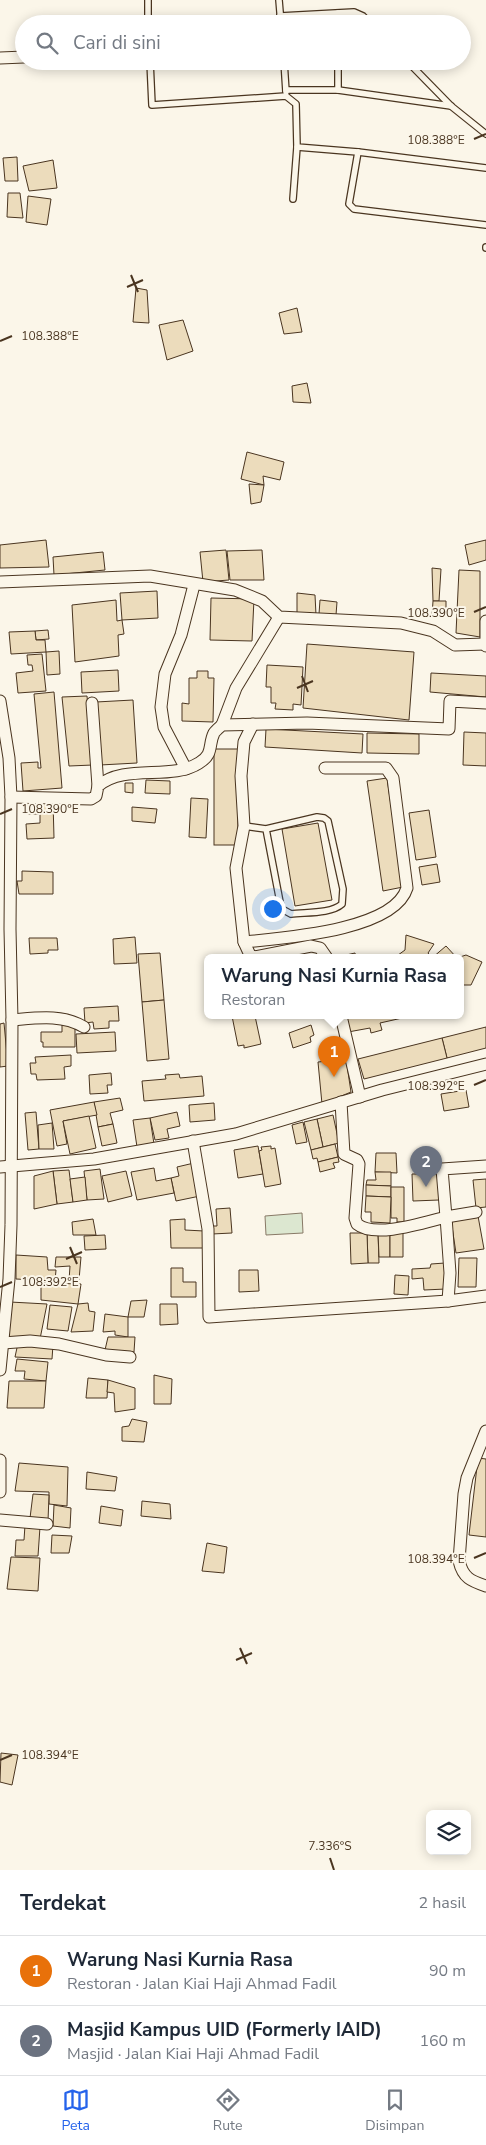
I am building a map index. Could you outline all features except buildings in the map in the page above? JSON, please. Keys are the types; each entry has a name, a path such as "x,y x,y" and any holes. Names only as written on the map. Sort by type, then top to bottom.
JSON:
{"street":[{"path":"0,58 15,57"},
{"path":"0,582 150,576 194,585 235,590 262,601 279,617 401,623 433,630 455,645 486,645 486,621"},
{"path":"184,765 164,727 161,707 165,674 181,635 194,585"},
{"path":"98,786 117,776 198,764 205,758 211,750 214,733 222,725 236,688 279,617"},
{"path":"0,701 9,758 11,797 10,930 12,1020 5,1166 9,1279 0,1370"},
{"path":"222,725 307,723 449,729 450,701 486,703"},
{"path":"11,797 91,799 96,796 98,786 92,703"},
{"path":"250,954 244,942 236,868 244,826 241,776 244,742 253,724"},
{"path":"244,942 328,932 378,916 397,904 404,896 407,888 393,778 390,771 386,768 325,768"},
{"path":"270,954 310,946 320,948 324,954"},
{"path":"12,1020 60,1018 75,1021 84,1027"},
{"path":"342,1019 360,1097"},
{"path":"5,1166 94,1159 236,1134 341,1102 486,1064"},
{"path":"341,1102 344,1154 357,1160 359,1164 355,1218 357,1224 365,1229 396,1229 476,1212"},
{"path":"193,1142 208,1229 209,1317 448,1301 486,1296"},
{"path":"448,1301 450,1273 442,1169 486,1166"},
{"path":"3,1343 30,1341 59,1344 98,1354 130,1357"},
{"path":"486,1430 467,1478 459,1561 461,1572 468,1580 486,1586"},
{"path":"0,1460 0,1492"},
{"path":"0,1520 47,1524"}],"lane":[{"path":"148,0 148,15"},
{"path":"279,0 280,15"},
{"path":"299,15 354,12 361,15"},
{"path":"150,70 152,105 338,90 451,106"},
{"path":"285,70 286,93 296,104 297,147 293,199"},
{"path":"338,70 338,90"},
{"path":"417,70 451,106 486,134"},
{"path":"297,147 358,152 486,168"},
{"path":"358,152 349,196 349,204 354,209 486,225"},
{"path":"244,826 266,828 317,817 324,818 328,822 343,889 342,904 338,908 291,914 282,909 266,828"}],"green space":[{"path":"302,1213 303,1233 266,1235 265,1216"}],"place":[{"name":"Warung Nasi Kurnia Rasa","path":"334,1077"},
{"name":"Masjid Kampus UID (Formerly IAID)","path":"426,1187"}]}
